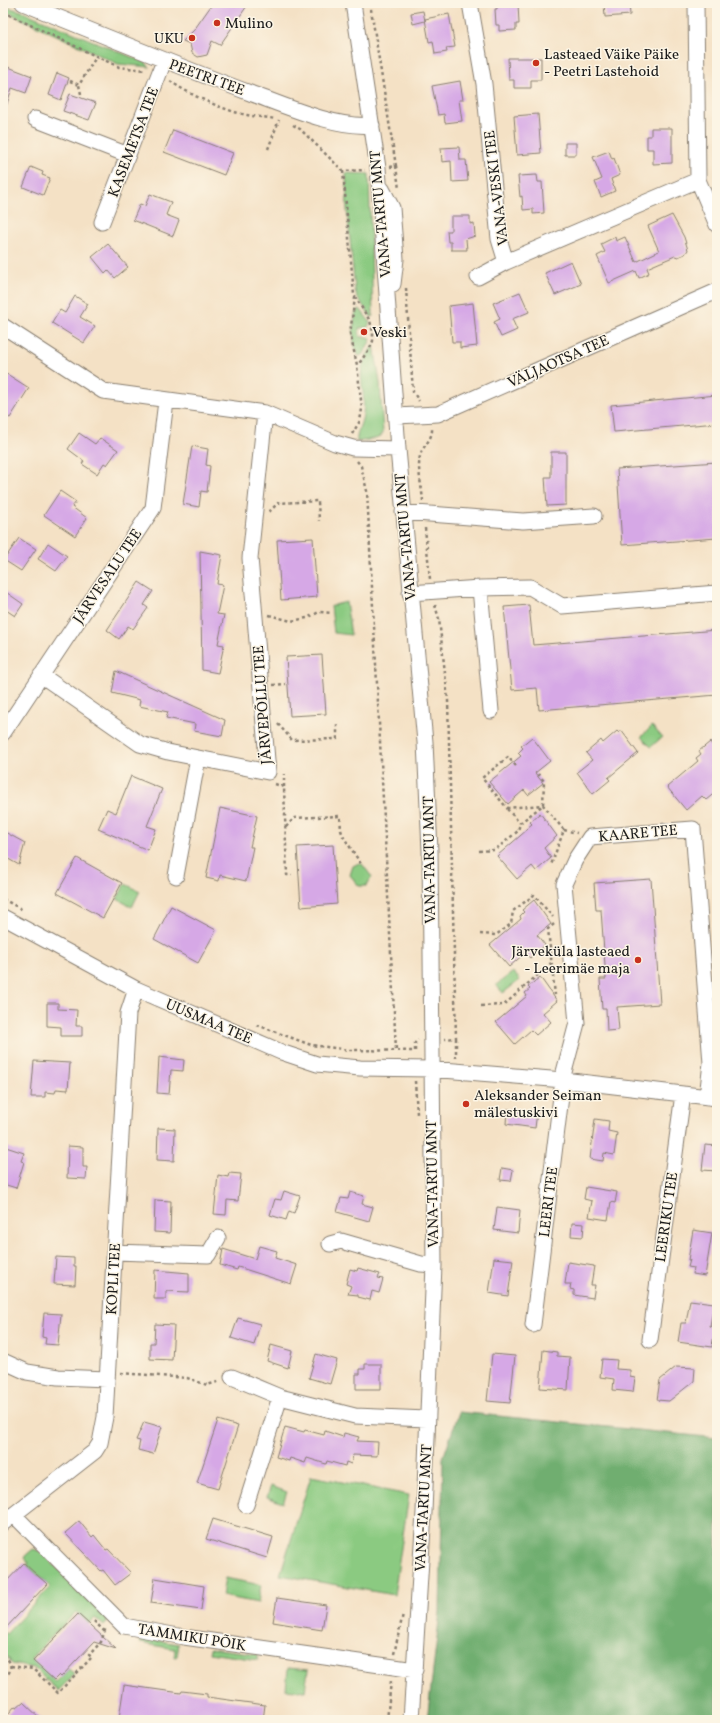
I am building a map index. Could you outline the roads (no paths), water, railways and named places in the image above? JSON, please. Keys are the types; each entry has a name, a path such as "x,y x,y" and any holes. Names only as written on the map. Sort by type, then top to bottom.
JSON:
{"street":[{"name":"PEETRI TEE","path":"24,3 162,67 311,115 361,126 372,124"},
{"name":"VANA-TARTU MNT","path":"353,3 372,124 379,183 403,512 425,742 430,851 434,1265 415,1670 411,1720"},
{"name":"VANA-VESKI TEE","path":"470,3 484,84 499,239 506,262 698,180"},
{"path":"696,3 698,180 717,225"},
{"name":"KASEMETSA TEE","path":"102,222 162,67"},
{"path":"35,119 128,155"},
{"path":"379,183 392,208 395,252 389,330"},
{"path":"383,238 376,279 383,370 396,416"},
{"path":"478,277 506,262"},
{"name":"VÄLJAOTSA TEE","path":"396,416 438,414 717,291"},
{"path":"4,327 103,391 166,401 265,413 353,448 398,449"},
{"name":"JÄRVESALU TEE","path":"3,733 153,508 166,401"},
{"name":"JÄRVEPÕLLU TEE","path":"41,675 140,744 168,752 268,772 250,558 265,413"},
{"path":"403,512 523,521 594,516"},
{"path":"410,593 480,588 530,587 562,606 717,593"},
{"path":"480,588 491,711"},
{"path":"176,876 198,758"},
{"name":"KAARE TEE","path":"563,1080 577,1023 562,924 564,884 575,860 590,837 692,829 711,1064 712,1097"},
{"name":"UUSMAA TEE","path":"3,917 136,989 281,1052 317,1064 360,1068 431,1069 563,1080 712,1097"},
{"name":"KOPLI TEE","path":"8,1519 100,1443 105,1417 128,1013 136,989"},
{"name":"LEERI TEE","path":"533,1325 563,1080"},
{"name":"LEERIKU TEE","path":"650,1340 683,1094"},
{"path":"114,1252 208,1255 218,1238"},
{"path":"330,1244 341,1240 421,1264 434,1265"},
{"path":"3,1361 27,1372 58,1377 107,1379"},
{"path":"232,1378 280,1398 355,1416 427,1419"},
{"path":"246,1505 280,1398"},
{"name":"TAMMIKU PÕIK","path":"8,1519 110,1622 183,1643 415,1670"}],"place":[{"name":"Mulino","path":"217,23"},
{"name":"UKU","path":"192,38"},
{"name":"Lasteaed Väike Päike - Peetri Lastehoid","path":"536,63"},
{"name":"Veski","path":"364,332"},
{"name":"Järveküla lasteaed - Leerimäe maja","path":"638,960"},
{"name":"Aleksander Seiman mälestuskivi","path":"466,1104"}]}
